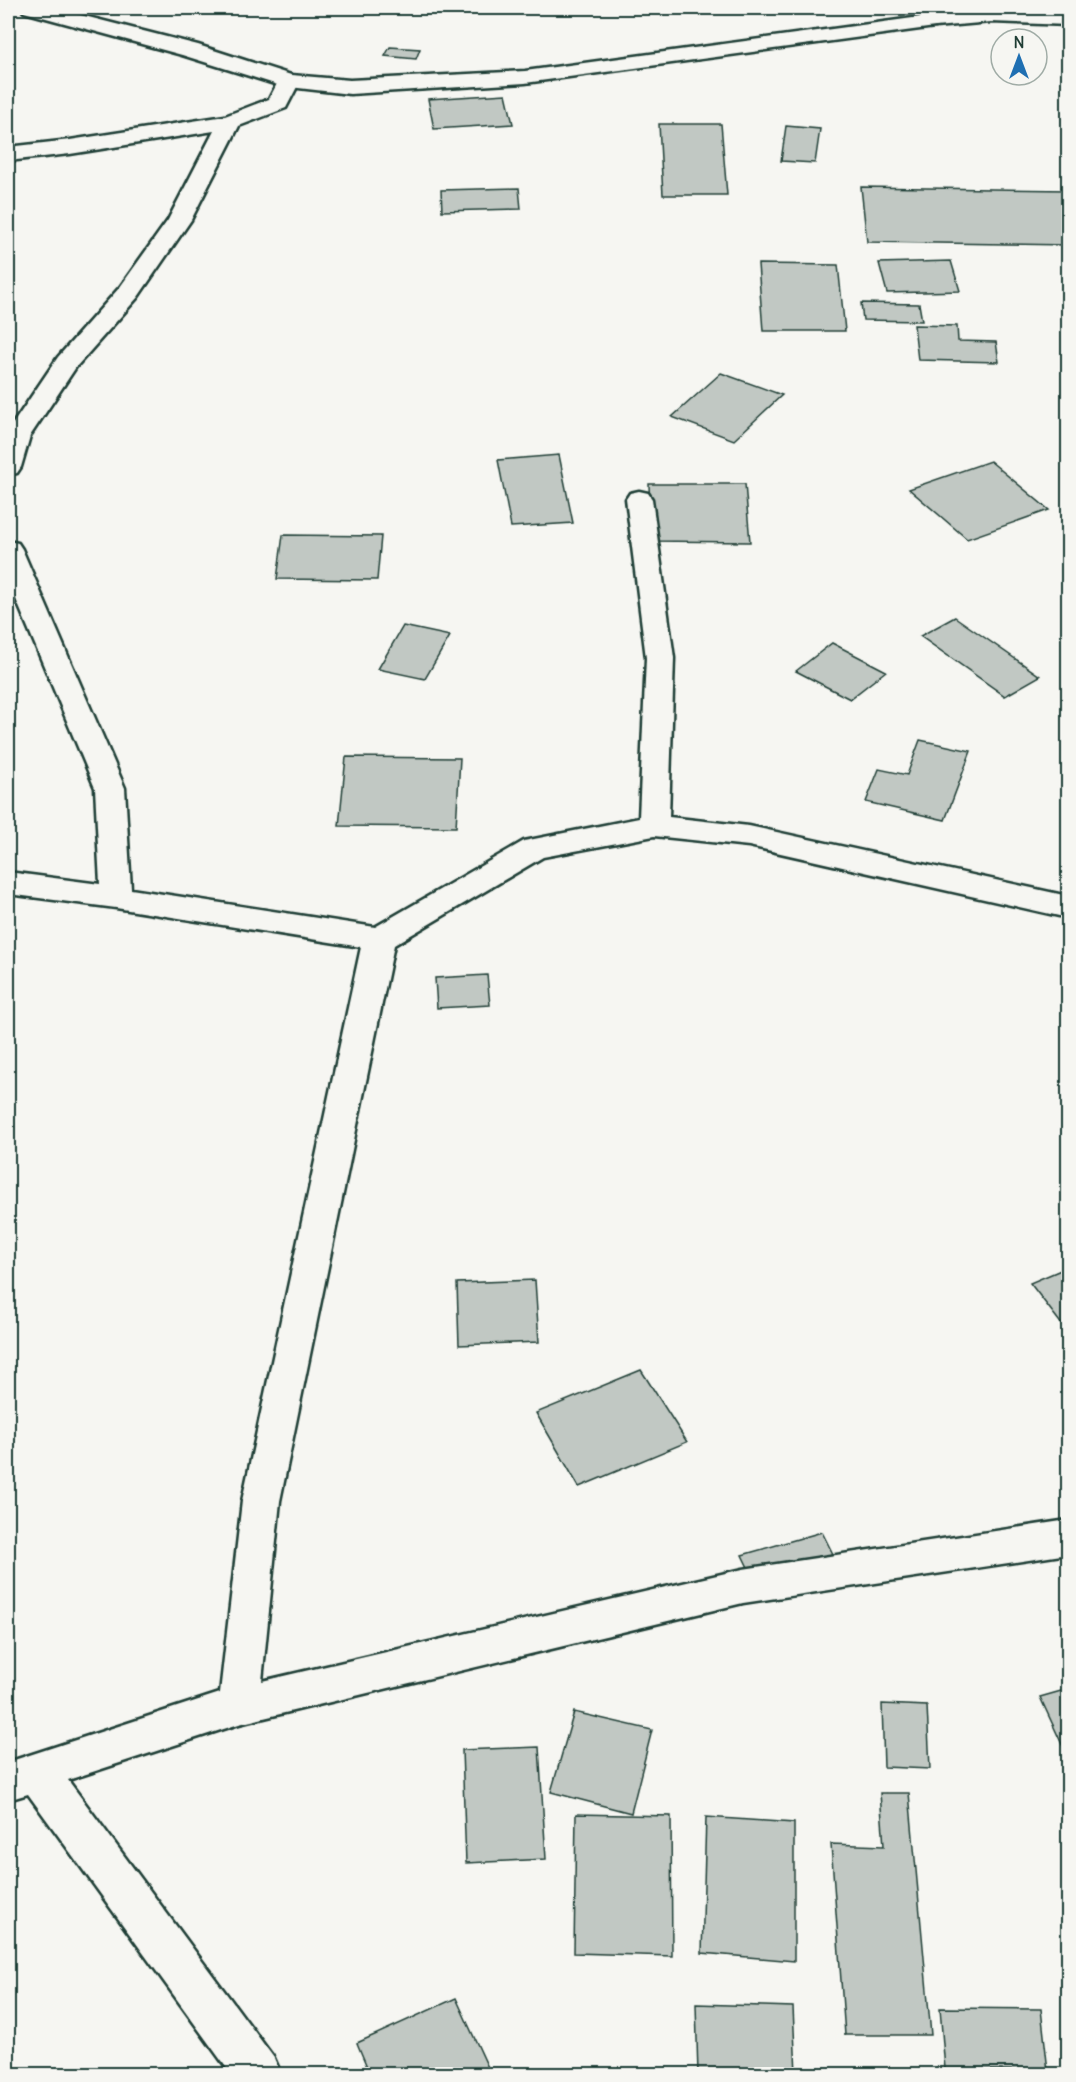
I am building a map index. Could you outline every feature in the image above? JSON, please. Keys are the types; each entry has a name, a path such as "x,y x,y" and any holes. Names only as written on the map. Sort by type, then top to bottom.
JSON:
{"street":[{"path":"31,8 190,50 289,81 350,87 525,77 936,14 1068,19"},
{"path":"8,154 70,147 230,122 278,103 289,81"},
{"path":"8,467 17,436 67,362 129,292 179,220 230,122"},
{"path":"639,499 660,658 654,826"},
{"path":"8,549 110,788 116,897"},
{"path":"8,883 116,897 379,939 535,848 654,826 749,836 1068,907"},
{"path":"239,1705 261,1501 379,939"},
{"path":"258,2074 22,1777 239,1705 743,1586 1068,1537"}],"building":[{"path":"390,47 420,49 416,59 385,56"},
{"path":"506,94 513,124 434,129 428,99"},
{"path":"659,124 721,124 727,195 663,195"},
{"path":"786,126 820,129 815,163 781,161"},
{"path":"861,187 1068,190 1068,245 867,242"},
{"path":"519,188 521,209 442,211 441,190"},
{"path":"951,261 960,291 887,293 879,263"},
{"path":"758,264 838,265 845,331 763,331"},
{"path":"861,303 919,304 922,321 863,320"},
{"path":"914,325 957,326 958,341 996,342 999,362 918,360"},
{"path":"721,373 782,395 734,440 672,417"},
{"path":"559,455 573,523 511,527 498,460"},
{"path":"990,461 1049,510 967,539 909,489"},
{"path":"649,484 745,484 750,542 651,541"},
{"path":"283,535 381,536 377,580 277,579"},
{"path":"955,617 1040,676 1005,696 920,636"},
{"path":"403,626 450,636 425,679 378,669"},
{"path":"832,643 886,671 850,699 796,671"},
{"path":"920,740 971,751 945,820 866,802 879,769 907,775"},
{"path":"346,757 460,758 456,827 339,826"},
{"path":"487,975 490,1005 437,1008 435,978"},
{"path":"1068,1267 1068,1329 1066,1330 1030,1283"},
{"path":"535,1280 539,1342 459,1345 457,1283"},
{"path":"641,1370 687,1442 579,1487 536,1413"},
{"path":"822,1532 840,1568 760,1592 742,1555"},
{"path":"1068,1689 1068,1752 1066,1753 1040,1697"},
{"path":"882,1704 927,1706 930,1769 884,1767"},
{"path":"574,1712 652,1730 631,1813 551,1792"},
{"path":"539,1747 546,1859 466,1863 462,1750"},
{"path":"880,1793 909,1793 931,2035 845,2035 831,1844 884,1846"},
{"path":"576,1814 671,1816 672,1956 574,1953"},
{"path":"706,1817 794,1823 794,1961 702,1953"},
{"path":"456,1998 491,2074 370,2074 357,2043"},
{"path":"696,2004 793,2007 796,2074 698,2074"},
{"path":"940,2008 1041,2009 1048,2071 945,2069"}]}
